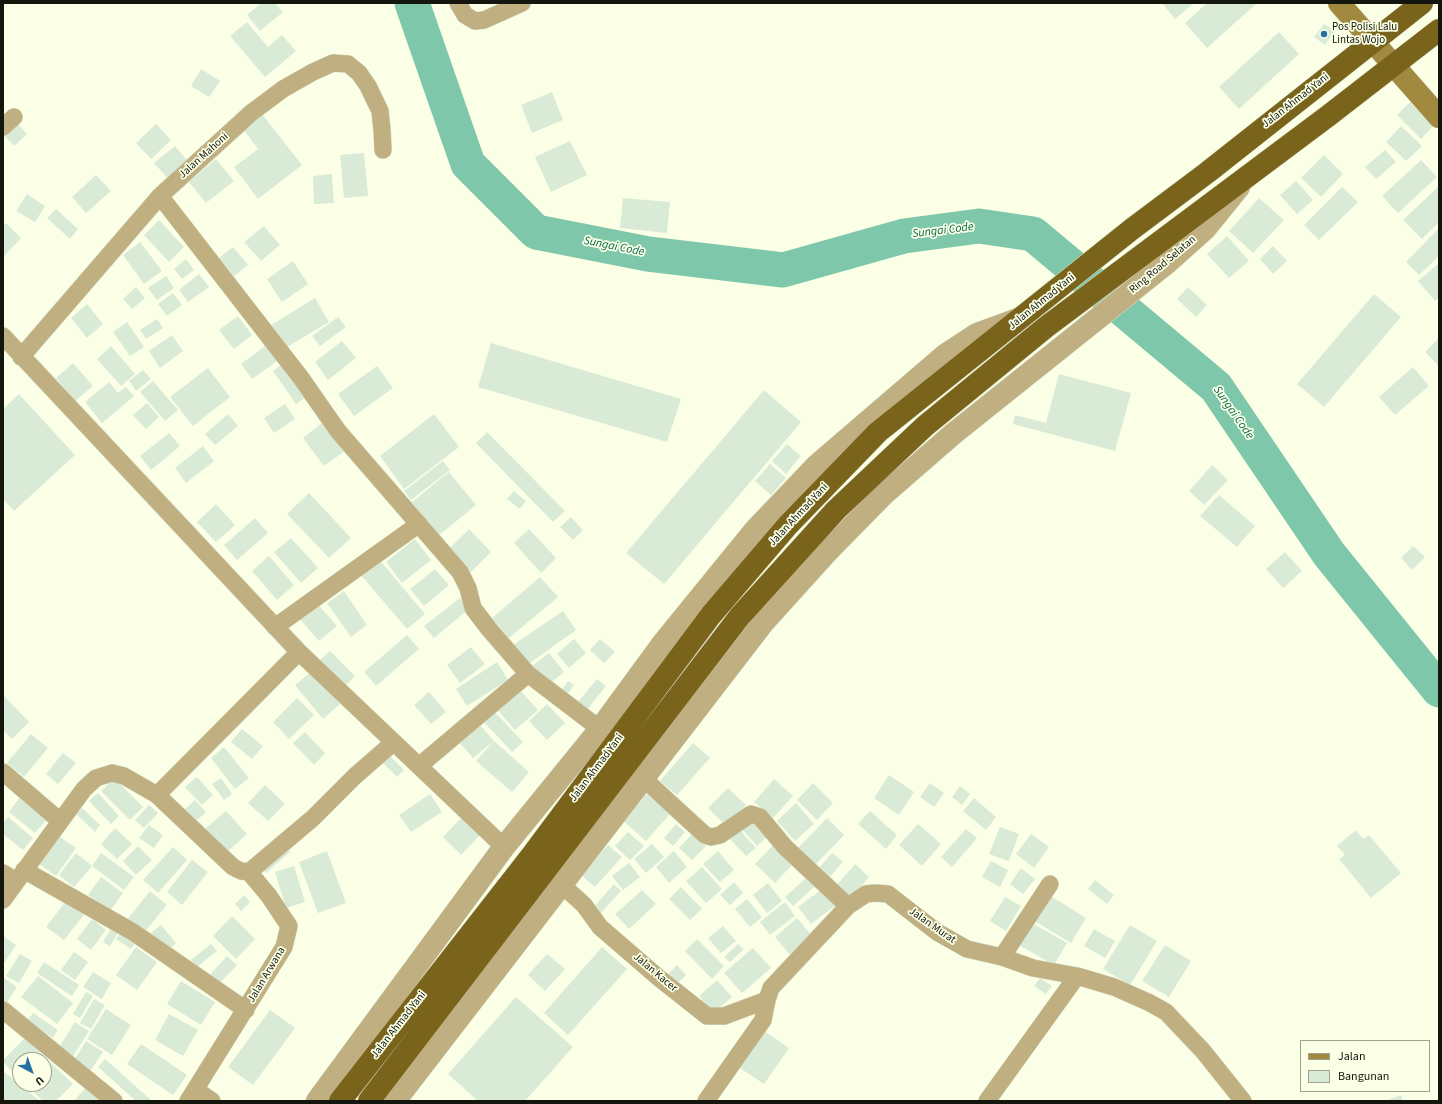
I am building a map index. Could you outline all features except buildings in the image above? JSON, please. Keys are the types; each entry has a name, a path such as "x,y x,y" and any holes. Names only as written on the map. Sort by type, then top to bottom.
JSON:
{"highway":[{"name":"Jalan Ahmad Yani","path":"368,1101 540,860 711,614 788,526 878,432 1132,229 1208,172 1422,3"},
{"name":"Jalan Ahmad Yani","path":"340,1101 352,1070 540,860 740,616 836,510 925,426 1046,327 1248,177 1439,30"}],"main road":[{"path":"1339,3 1395,65 1439,117"}],"street":[{"path":"458,3 465,15 475,21 484,20 522,3"},
{"name":"Jalan Mahoni","path":"21,357 160,196 251,113 284,89 313,72 333,63 348,64 359,73 368,86 380,111 383,150"},
{"name":"Ring Road Selatan","path":"395,1101 763,623 828,551 890,489 953,434 1206,229 1248,177"},
{"path":"160,196 301,378 338,431 460,572 468,588 473,608 481,620 528,674 600,729"},
{"path":"317,1101 352,1070 504,847 600,729 663,643 755,530 817,465 945,355 977,334 1027,313"},
{"path":"3,336 274,627 504,847"},
{"path":"274,627 419,524"},
{"path":"157,795 299,652"},
{"path":"419,766 528,674"},
{"path":"249,872 313,818 355,776 394,742"},
{"path":"3,772 60,821"},
{"name":"Jalan Arwana","path":"3,900 14,875 60,821 84,788 96,778 112,773 124,776 157,795 233,867 240,871 249,872 269,896 289,926 284,947 192,1096"},
{"path":"644,779 700,831 711,837 720,835 751,814 760,817 785,847 848,906"},
{"path":"14,875 133,932 246,1010"},
{"name":"Jalan Kacer","path":"561,884 584,905 600,927 659,978 707,1016 724,1016 766,1000"},
{"path":"1002,957 1050,884"},
{"name":"Jalan Murat","path":"766,1000 772,988 848,906 866,894 888,894 937,932 967,949 1002,957 1033,968 1077,976 1114,987 1166,1012 1203,1051 1243,1101"},
{"path":"986,1101 1077,976"},
{"path":"706,1101 763,1020 766,1000"},
{"path":"3,1010 114,1101"},
{"path":"192,1096 212,1101"}],"waterway":[{"name":"Sungai Code","path":"412,3 468,164 536,232 648,254 783,270 904,236 979,226 1033,234 1216,387 1329,554 1439,690"}],"place":[{"name":"Pos Polisi Lalu Lintas Wojo","path":"1324,34"}]}
